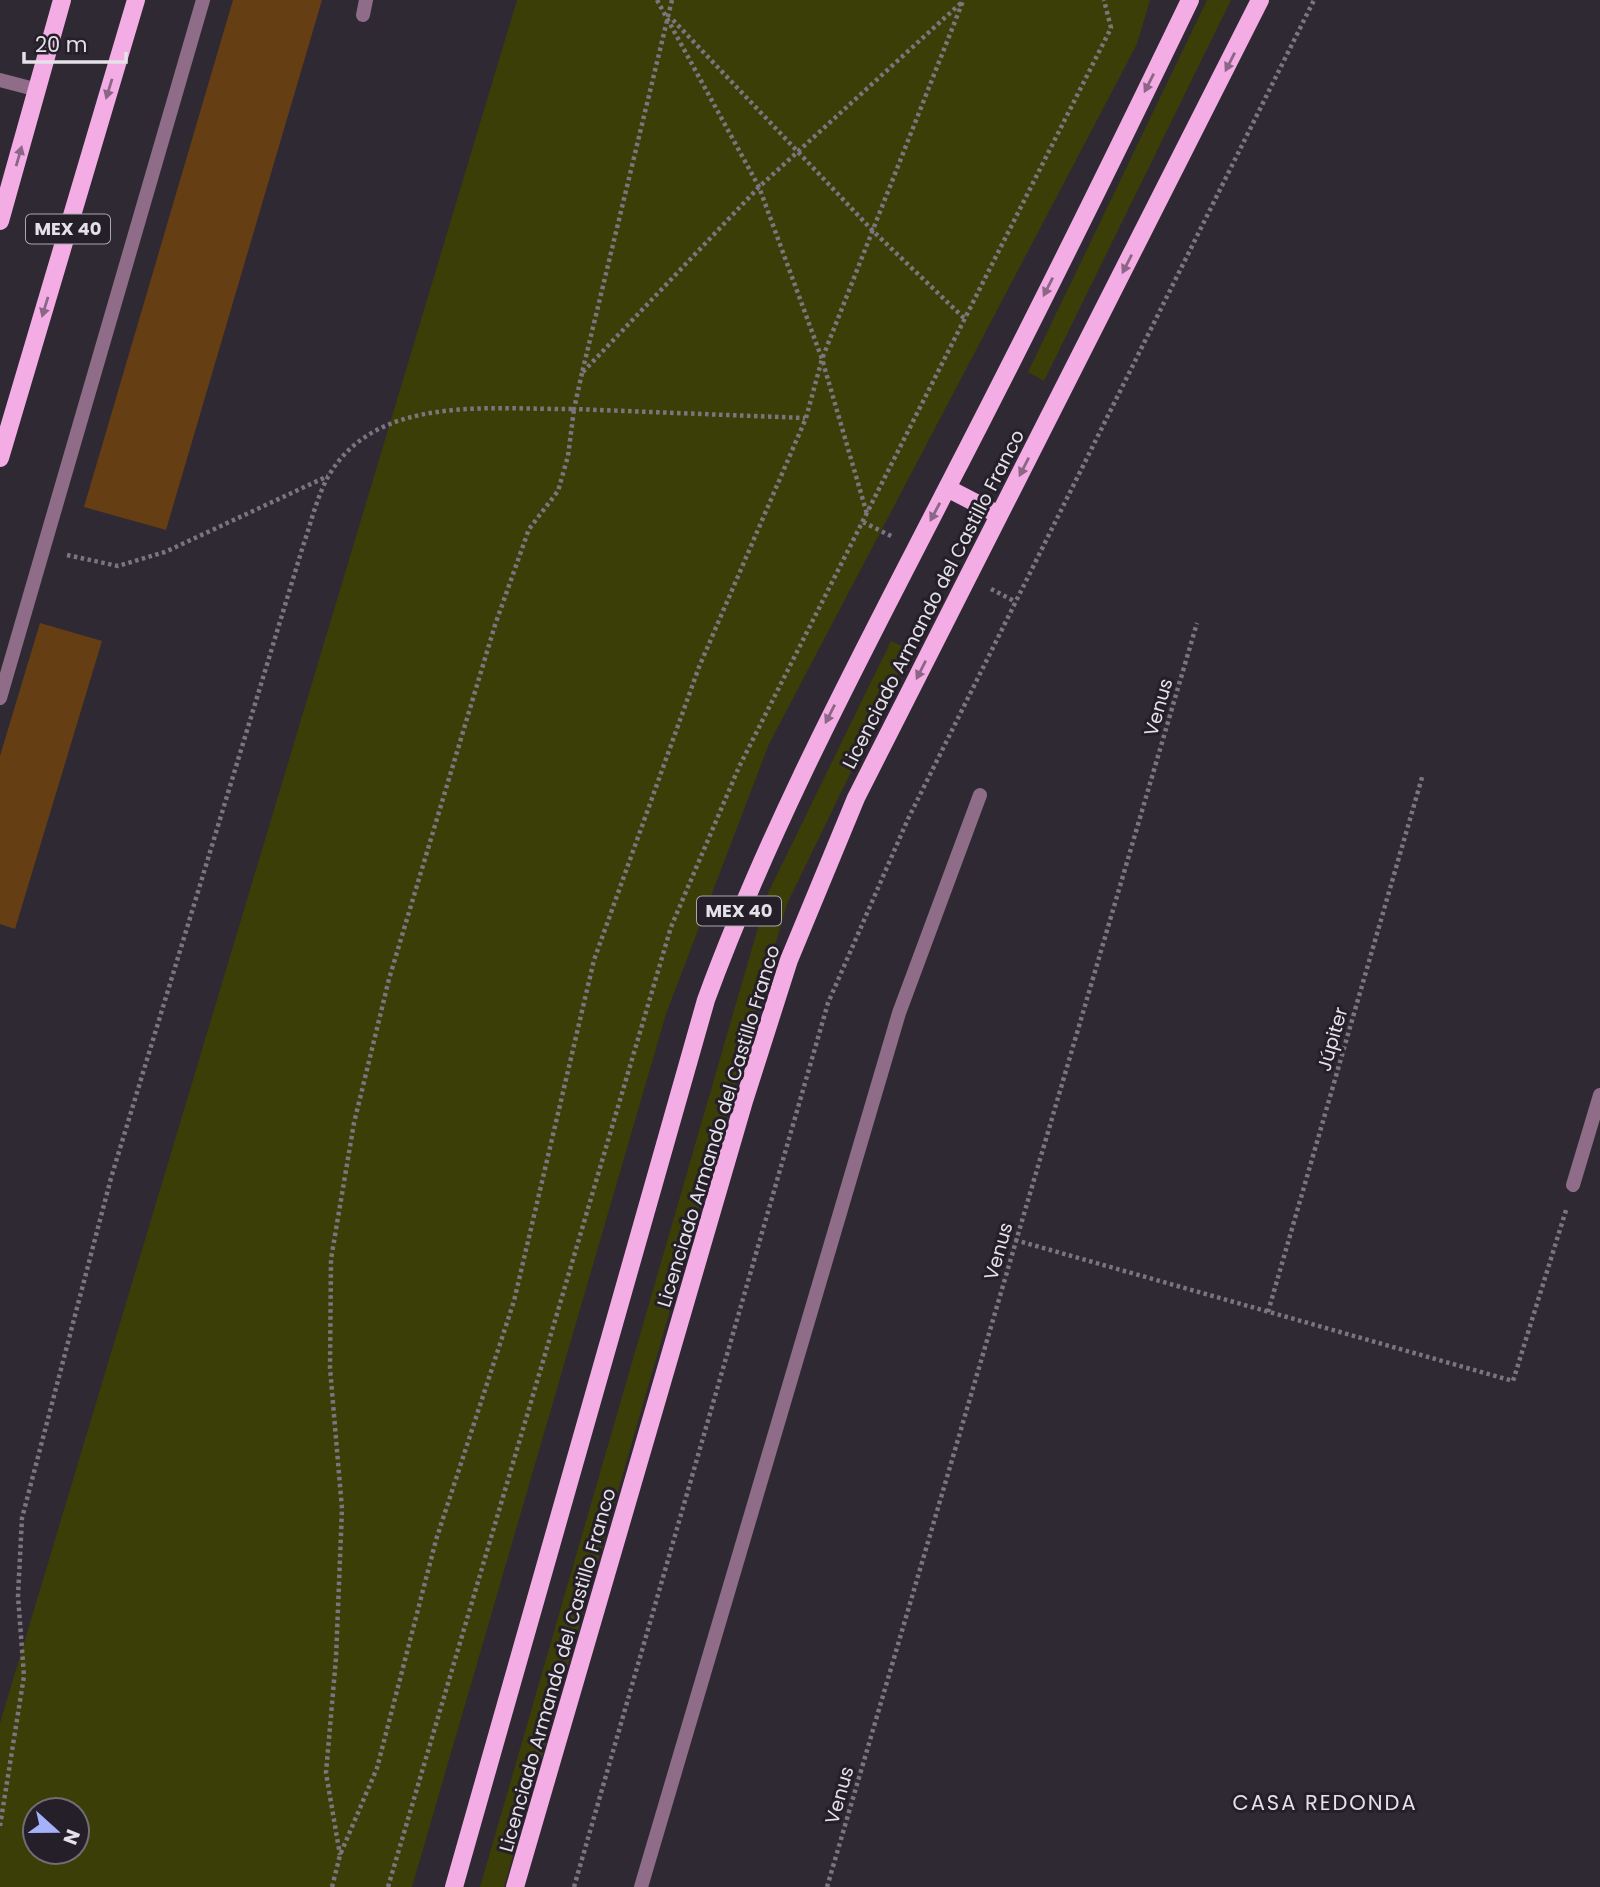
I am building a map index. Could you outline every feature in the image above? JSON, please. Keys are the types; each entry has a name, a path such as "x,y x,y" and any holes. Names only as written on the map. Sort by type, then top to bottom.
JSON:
{"main road":[{"name":"MEX 40","path":"0,221 62,0"},
{"name":"MEX 40","path":"0,458 136,0"},
{"name":"Licenciado Armando del Castillo Franco","path":"454,1887 706,1000 741,905 795,785 947,488 1190,0"},
{"name":"Licenciado Armando del Castillo Franco","path":"515,1887 744,1101 789,960 856,797 1260,0"},
{"path":"947,488 999,515"}],"street":[{"path":"0,698 203,0"},
{"path":"363,15 366,0"},
{"path":"0,80 38,90"},
{"path":"641,1887 899,1013 979,795"},
{"path":"1573,1185 1600,1095"}],"path":[{"path":"657,0 873,231 965,319"},
{"path":"340,1855 326,1773 337,1657 342,1509 330,1368 331,1259 354,1124 388,979 495,625 530,529 558,491 568,456 582,373 672,0"},
{"path":"574,1887 836,983 908,819 1314,0"},
{"path":"582,373 758,187 963,1"},
{"path":"332,1887 340,1855 377,1768 436,1540 514,1301 594,960 699,667 806,418 822,359 963,1"},
{"path":"668,14 758,187 822,359 867,514"},
{"path":"0,1826 24,1676 18,1597 22,1518 111,1178 303,546 329,476 361,437 417,414 574,409 806,418"},
{"path":"43,549 118,566 165,552 329,476"},
{"name":"Venus","path":"827,1887 1197,624"},
{"name":"Júpiter","path":"1268,1312 1423,774"},
{"path":"1015,1240 1513,1381 1573,1185"}],"shaded area":[{"path":"517,0 1150,0 1137,44 769,744 666,1014 412,1887 0,1887 0,1723"},
{"path":"1207,0 1231,0 1044,381 1028,372"},
{"path":"891,641 910,650 787,904 504,1887 480,1887 768,893"}],"building":[{"path":"233,0 322,0 166,530 84,507"},
{"path":"40,623 102,641 15,929 0,924 0,756"}],"district":[{"name":"CASA REDONDA","path":"1325,1803"}]}
